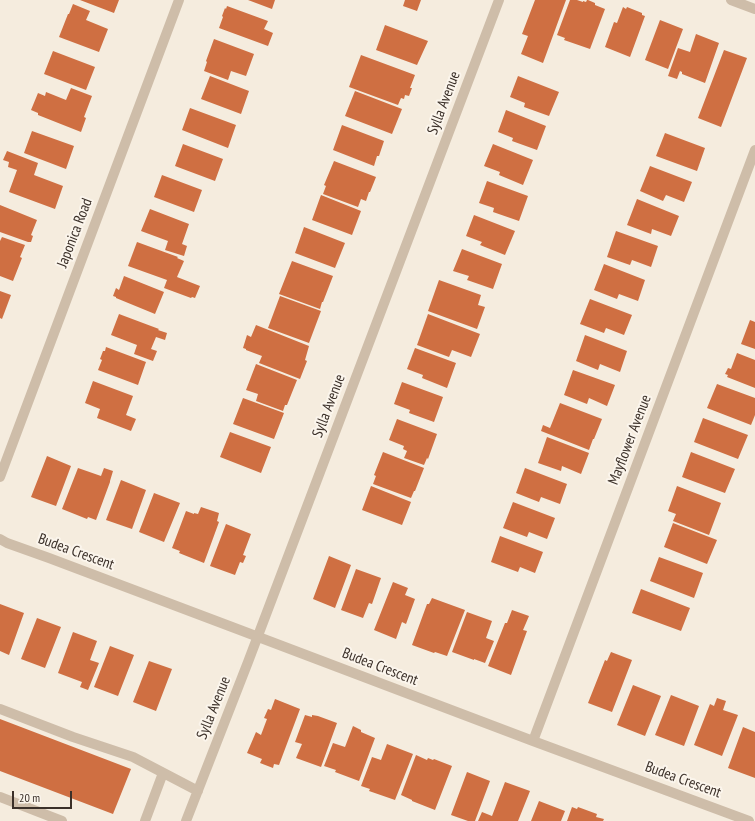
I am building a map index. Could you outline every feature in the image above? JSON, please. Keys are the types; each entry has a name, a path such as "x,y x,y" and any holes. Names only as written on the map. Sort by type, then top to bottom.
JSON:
{"street":[{"name":"Japonica Road","path":"0,476 179,0"},
{"name":"Sylla Avenue","path":"186,821 258,636 499,0"},
{"path":"731,0 755,9"},
{"name":"Mayflower Avenue","path":"533,741 755,150"},
{"name":"Budea Crescent","path":"0,539 7,543 749,821"},
{"path":"0,709 73,737 133,757 198,791"},
{"path":"145,821 163,773"},
{"path":"0,797 62,821"}],"building":[{"path":"80,0 119,0 114,13"},
{"path":"248,0 275,0 272,9"},
{"path":"405,0 421,0 417,11 403,6"},
{"path":"535,0 566,0 543,63 521,54 528,36 522,34"},
{"path":"570,0 586,2 588,0 605,9 590,49 564,40 565,38 557,35"},
{"path":"73,4 90,11 86,20 108,29 99,52 59,37"},
{"path":"227,6 268,21 264,29 273,33 268,46 219,28 223,17 222,16"},
{"path":"623,7 626,9 627,7 642,13 642,15 645,16 630,57 605,47 614,22 617,23"},
{"path":"660,20 683,29 668,69 645,60"},
{"path":"385,25 428,41 417,65 376,50"},
{"path":"696,34 719,43 705,83 682,74 680,71 677,79 668,76 678,48 690,52"},
{"path":"214,39 254,54 246,76 231,71 228,80 204,71"},
{"path":"724,50 747,58 721,127 698,118"},
{"path":"53,51 95,67 86,90 44,74"},
{"path":"361,55 415,75 410,88 412,88 409,96 405,95 404,99 401,98 398,105 349,87"},
{"path":"210,76 249,91 241,114 201,99"},
{"path":"518,76 559,92 549,116 524,107 525,103 510,97"},
{"path":"71,88 92,96 84,117 86,118 81,132 38,115 38,113 31,110 38,93 45,96 46,92 66,100"},
{"path":"355,91 402,109 392,134 345,116"},
{"path":"190,108 236,125 228,148 182,130"},
{"path":"506,110 546,126 537,150 512,141 513,138 498,132"},
{"path":"342,125 384,141 374,166 333,150"},
{"path":"32,131 74,146 66,169 24,153"},
{"path":"665,133 705,148 697,171 656,156"},
{"path":"183,144 223,159 215,181 175,166"},
{"path":"493,144 533,160 523,185 499,175 500,172 484,166"},
{"path":"7,151 38,163 34,175 63,186 55,209 9,192 17,170 8,167 9,162 3,160"},
{"path":"334,161 376,177 366,201 361,199 358,207 323,194 326,186 324,185"},
{"path":"650,166 692,182 684,202 666,195 663,201 640,191"},
{"path":"162,175 202,190 194,212 154,197"},
{"path":"487,181 528,196 519,221 493,212 494,208 479,203"},
{"path":"321,195 361,211 352,235 312,220"},
{"path":"637,199 679,216 671,236 652,229 651,234 627,225"},
{"path":"0,205 37,220 31,235 33,236 31,242 0,232"},
{"path":"150,209 189,224 182,244 187,246 184,256 165,250 168,241 141,231"},
{"path":"474,215 515,231 505,255 480,245 482,242 466,236"},
{"path":"304,227 345,243 335,268 295,253"},
{"path":"616,231 658,246 651,267 632,260 630,265 607,257"},
{"path":"2,237 25,245 20,257 22,258 13,281 0,276 0,241"},
{"path":"137,242 178,257 177,258 184,261 177,277 200,286 195,298 191,298 164,288 167,280 128,266"},
{"path":"462,249 502,264 493,289 467,280 469,276 453,271"},
{"path":"292,261 333,276 320,309 279,294"},
{"path":"604,264 645,280 638,301 619,294 617,299 594,290"},
{"path":"124,276 164,292 155,314 113,296 116,288 119,290"},
{"path":"439,280 481,295 478,305 485,307 477,329 428,311"},
{"path":"0,291 11,295 2,319 0,318"},
{"path":"280,296 321,311 309,343 268,328"},
{"path":"590,299 632,315 624,335 606,328 604,333 580,324"},
{"path":"119,314 167,333 165,340 156,337 151,349 157,351 153,361 134,354 137,345 111,335"},
{"path":"428,314 480,334 471,357 452,350 449,357 417,345"},
{"path":"750,320 755,322 755,349 741,344"},
{"path":"256,325 309,346 305,360 307,361 300,379 259,363 262,356 243,348 247,335 251,337"},
{"path":"585,335 627,351 620,372 600,364 598,370 576,361"},
{"path":"106,347 146,362 138,385 98,370 102,360 100,359"},
{"path":"415,348 456,363 447,388 422,378 423,375 407,369"},
{"path":"737,353 755,360 755,388 727,377 728,375 725,374 728,368 731,369"},
{"path":"256,364 297,380 283,411 256,401 258,394 246,390"},
{"path":"573,370 615,385 607,406 589,398 587,404 564,395"},
{"path":"93,381 133,396 126,415 136,419 131,431 97,418 100,409 85,403"},
{"path":"402,382 443,397 434,422 409,413 410,410 394,404"},
{"path":"717,384 755,398 755,415 751,425 707,408"},
{"path":"243,398 284,413 274,439 233,424"},
{"path":"560,403 602,419 589,450 541,431 543,425 550,428"},
{"path":"703,418 748,435 738,459 694,442"},
{"path":"397,419 437,434 428,459 427,458 424,465 404,458 407,451 403,449 404,446 389,440"},
{"path":"230,432 271,447 261,473 220,457"},
{"path":"547,437 589,453 581,474 562,466 561,471 538,463"},
{"path":"383,452 424,468 411,498 373,484 376,476 374,475"},
{"path":"691,452 735,469 725,493 682,477"},
{"path":"47,456 71,466 56,506 31,497"},
{"path":"78,468 101,476 104,468 113,471 96,520 88,517 87,519 62,509"},
{"path":"525,468 567,484 560,504 541,497 539,502 516,493"},
{"path":"121,480 146,490 132,529 106,520"},
{"path":"371,486 411,502 402,525 362,510"},
{"path":"677,486 721,503 709,535 673,521 676,514 668,511"},
{"path":"154,493 180,503 164,542 139,532"},
{"path":"513,502 555,518 547,539 529,532 527,537 503,528"},
{"path":"201,507 219,513 217,521 219,522 204,563 179,553 180,551 172,548 186,511 198,514"},
{"path":"673,523 717,540 707,564 664,547"},
{"path":"226,524 251,534 243,555 246,556 243,563 240,562 235,575 210,566"},
{"path":"500,536 543,552 535,573 520,567 518,572 491,562"},
{"path":"329,556 351,565 335,608 313,599"},
{"path":"659,557 703,573 694,598 650,581"},
{"path":"356,569 381,578 372,604 369,603 363,618 341,610"},
{"path":"393,582 408,588 405,595 415,599 406,624 402,622 396,639 374,630"},
{"path":"641,589 690,608 681,631 632,613"},
{"path":"432,598 465,610 447,656 412,645 427,604 429,604"},
{"path":"0,604 24,613 9,655 0,651"},
{"path":"512,610 529,616 523,630 527,631 511,675 488,666 505,623 507,623"},
{"path":"467,612 492,621 486,638 494,641 485,663 452,652"},
{"path":"37,618 61,627 45,668 21,659"},
{"path":"73,632 97,641 90,660 99,663 88,690 80,687 82,682 58,673"},
{"path":"110,646 134,655 118,696 94,687"},
{"path":"611,652 632,660 612,712 588,703 605,660 607,661"},
{"path":"149,661 172,669 156,711 133,702"},
{"path":"633,685 661,696 645,736 617,725"},
{"path":"671,695 699,706 684,746 655,735"},
{"path":"717,698 726,701 723,710 738,715 722,756 694,745 710,704 714,706"},
{"path":"275,699 300,709 279,765 274,764 273,768 260,763 262,759 247,753 256,732 261,735 267,719 264,718 268,709 271,710"},
{"path":"305,715 312,717 312,715 318,716 337,723 321,767 296,758 302,744 295,742"},
{"path":"0,719 131,769 113,814 0,771"},
{"path":"353,726 361,730 361,732 375,738 359,781 324,766 333,743 345,747"},
{"path":"743,727 755,732 755,778 728,768"},
{"path":"387,744 413,754 395,800 369,791 370,789 361,786 372,757 381,760"},
{"path":"416,755 427,760 428,758 434,759 452,766 435,810 401,795"},
{"path":"467,772 490,781 475,821 468,821 451,815"},
{"path":"505,782 530,791 518,821 478,821 482,812 492,816"},
{"path":"539,801 565,811 561,821 531,821"},
{"path":"572,807 577,809 578,807 597,814 596,817 604,819 603,821 567,821"}]}
